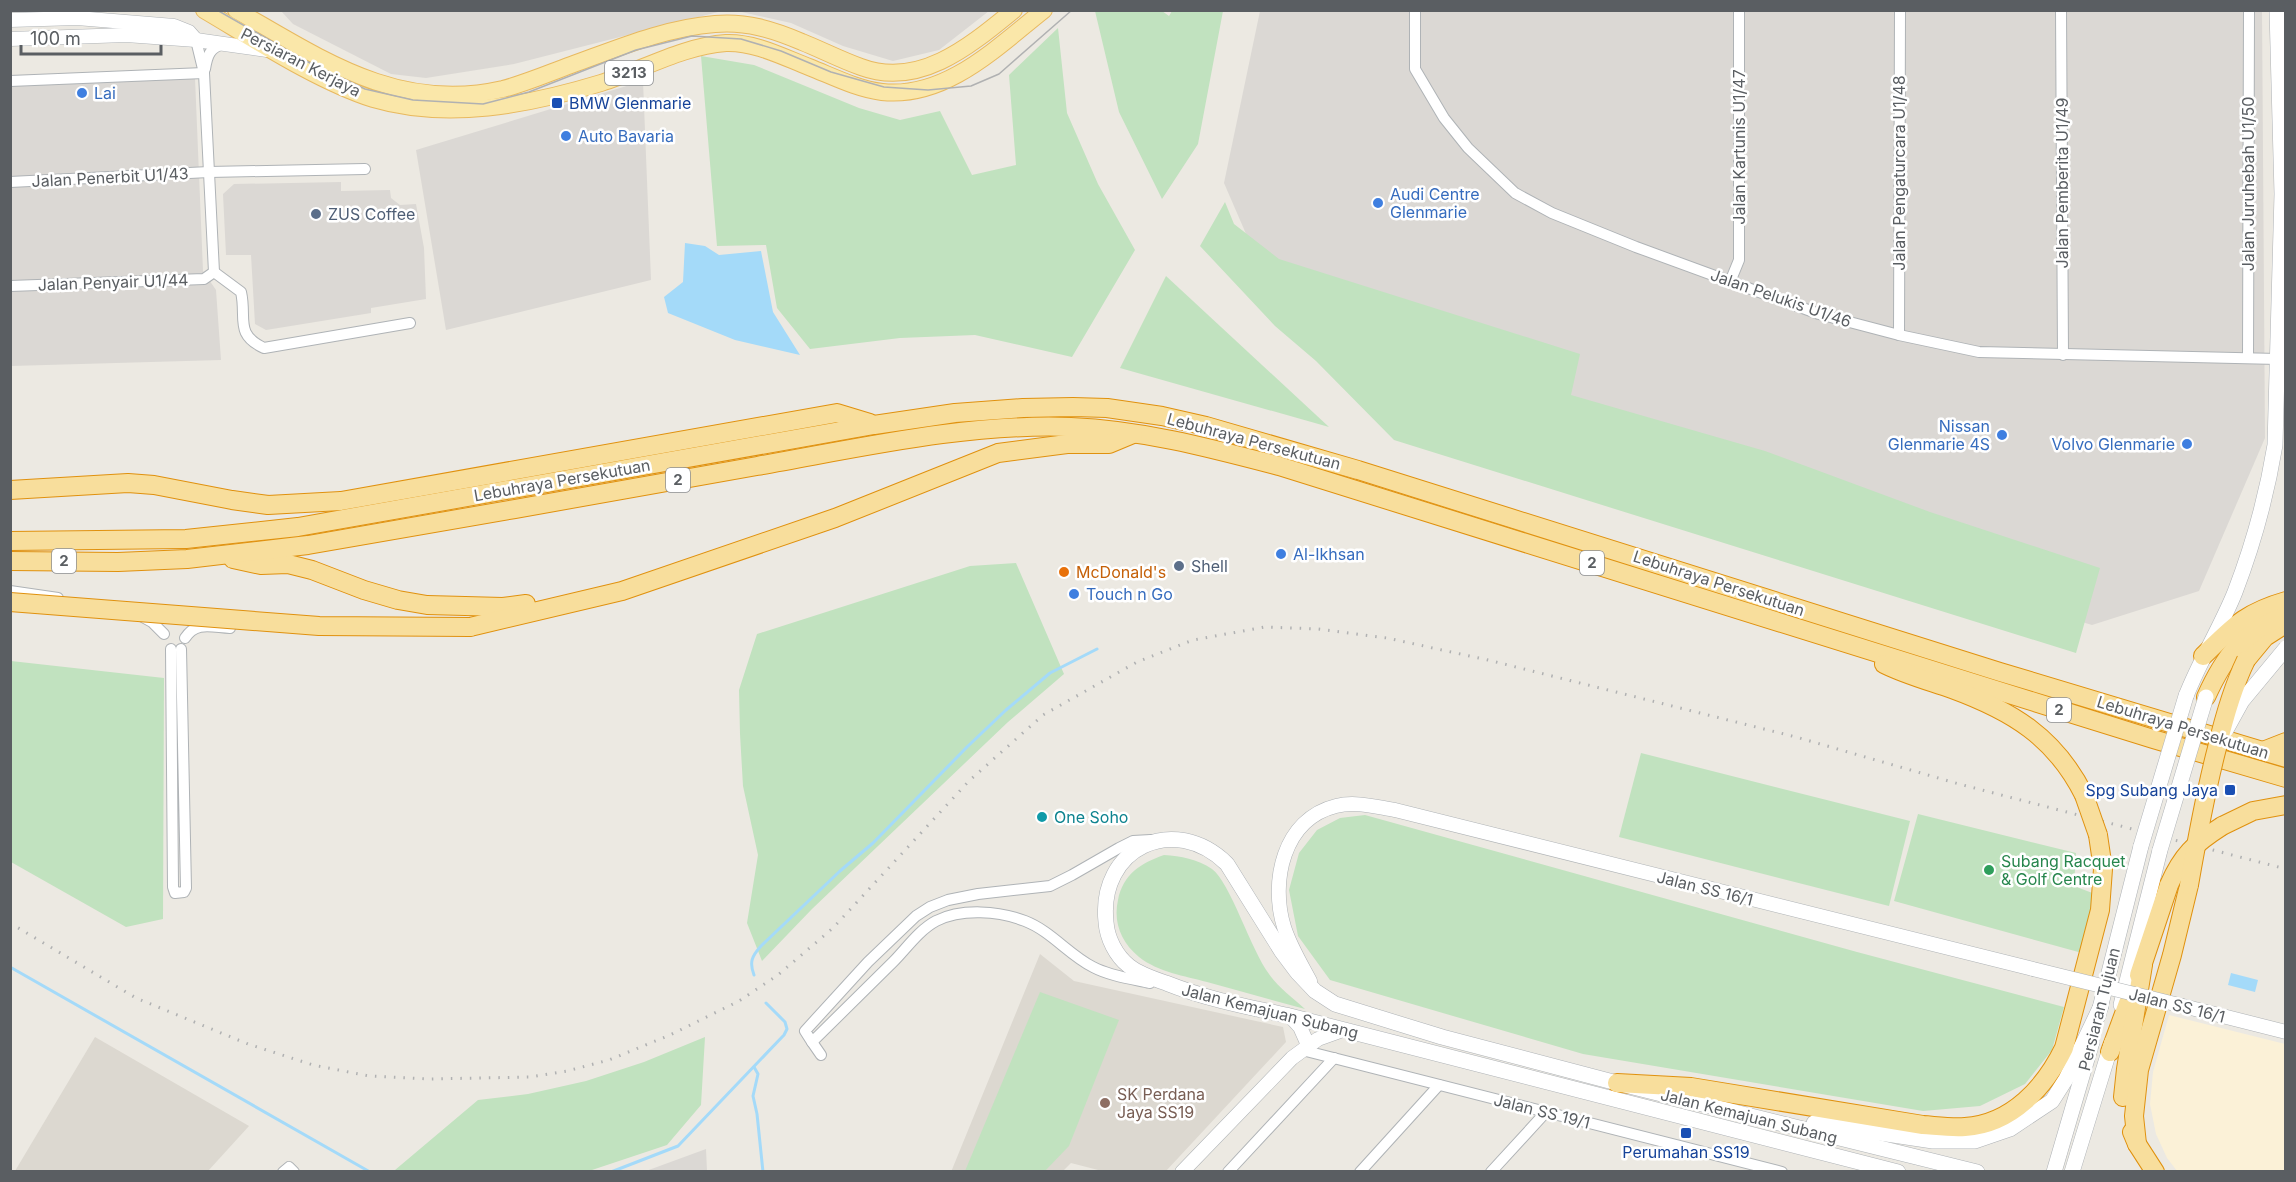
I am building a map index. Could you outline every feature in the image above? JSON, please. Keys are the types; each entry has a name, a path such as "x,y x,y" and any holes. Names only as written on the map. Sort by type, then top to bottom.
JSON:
{"highway":[{"name":"Lebuhraya Persekutuan","path":"10,541 186,539 298,527 874,424 955,413 1023,408 1107,408 1162,416 1206,426 1347,466 1990,668 2286,758"},
{"path":"10,490 128,483 154,484 268,505 341,501 837,413 874,424"},
{"name":"Lebuhraya Persekutuan","path":"10,561 118,562 224,556 309,545 907,440 1019,428 1068,427 1135,433 1200,445 1279,466 2286,778"},
{"path":"10,602 318,626 470,627 622,591 835,518 998,453 1067,444 1109,444 1135,433"},
{"path":"224,556 261,566 288,564 312,570 364,590 398,600 427,605 503,607 622,591"},
{"path":"2203,656 2239,621 2260,609 2286,601"},
{"path":"2206,697 2221,664 2235,648 2255,630 2286,615"},
{"path":"2136,1144 2134,1116 2139,1070 2184,910 2203,802 2229,702 2246,660 2265,637 2286,624"},
{"path":"1617,1083 1691,1088 1943,1126 1976,1126 2001,1117 2035,1093 2056,1064 2064,1048 2100,910 2103,869 2098,835 2084,795 2073,774 2047,741 2022,721 1992,704 1905,675 1834,639"},
{"path":"2263,751 2286,742"},
{"path":"2109,1052 2143,965 2169,885 2178,865 2188,851 2222,826 2253,812 2286,805"},
{"path":"2143,965 2124,1088 2124,1110 2136,1144 2155,1172"}],"main road":[{"name":"Persiaran Kerjaya","path":"204,10 335,83 373,99 418,108 472,110 516,103 601,83 671,57 713,44 729,43 751,45 880,92 902,93 933,86 950,79 981,59 1044,10"},
{"name":"Persiaran Kerjaya","path":"236,10 326,61 370,81 414,92 466,94 504,88 664,32 715,24 745,23 776,31 861,68 889,74 922,69 947,60 967,48 1014,10"},
{"path":"2278,10 2286,18"},
{"name":"Persiaran Tujuan","path":"2054,1172 2080,1086 2141,846 2186,696 2235,591 2271,473 2275,445 2282,194 2278,10"},
{"path":"2278,61 2286,45"},
{"path":"2218,743 2242,701 2286,648"},
{"name":"Persiaran Tujuan","path":"2072,1172 2109,1052 2160,850 2206,697"},
{"name":"Jalan Kemajuan Subang","path":"1898,1172 1290,1016 1194,994 1129,966 1113,945 1107,928 1106,892 1113,873 1129,855 1139,848 1163,841 1181,840 1217,854 1227,864 1297,972 1335,1004 1442,1037 1617,1083 1977,1172"},
{"path":"1711,1107 1933,1141 1976,1141 2010,1129 2052,1101 2066,1079 2101,1006"}],"street":[{"name":"Jalan Pelukis U1/46","path":"1415,10 1415,69 1444,118 1468,148 1508,188 1552,213 1636,247 1819,314 1899,335 1979,352 2278,359"},
{"name":"Jalan Kartunis U1/47","path":"1730,282 1739,260 1739,10"},
{"name":"Jalan Pengaturcara U1/48","path":"1899,335 1900,10"},
{"name":"Jalan Pemberita U1/49","path":"2061,10 2063,355"},
{"name":"Jalan Juruhebah U1/50","path":"2248,10 2248,358"},
{"path":"10,20 78,18 174,26 189,32 196,40 204,73 214,272 241,292 245,333 251,342 264,348 410,323"},
{"path":"10,39 126,35 196,40 275,51"},
{"path":"204,73 210,51 215,46 224,44"},
{"path":"10,81 204,73"},
{"name":"Jalan Penerbit U1/43","path":"10,182 209,172 365,169"},
{"name":"Jalan Penyair U1/44","path":"10,286 204,279 214,272"},
{"path":"10,591 99,604 138,614 152,622 164,634"},
{"path":"179,645 186,888 184,892 178,894 175,893 173,887 179,645 190,630 198,626 343,633 429,634 491,628 503,619"},
{"name":"Jalan SS 16/1","path":"1316,990 1285,928 1280,909 1278,886 1281,869 1293,836 1302,824 1318,813 1336,806 1361,804 1395,810 2286,1032"},
{"path":"820,1055 806,1035 807,1027 868,962 916,916 930,907 978,894 1050,886 1133,842 1163,841"},
{"path":"812,1042 935,922 954,915 974,912 1025,921 1047,933 1065,949 1094,968 1194,994"},
{"path":"868,962 880,974"},
{"path":"1290,1016 1300,1026 1305,1047"},
{"path":"1182,1172 1305,1047 1332,1032 1343,1030"},
{"name":"Jalan SS 19/1","path":"1305,1047 1334,1058 1782,1172"},
{"path":"1228,1172 1334,1058"},
{"path":"1360,1172 1439,1085"},
{"path":"1491,1172 1546,1112"},
{"path":"283,1172 289,1167 294,1172"}],"shaded area":[{"path":"989,10 939,50 893,61 843,46 791,23 737,11"},
{"path":"281,11 722,11 514,64 426,78 391,74 293,24"},
{"path":"1260,11 2262,11 2265,438 2199,591 2092,625 1371,407 1253,250 1224,183"},
{"path":"195,78 203,271 216,290 221,360 11,366 10,86"},
{"path":"643,81 651,280 446,330 416,150"},
{"path":"341,182 341,191 390,190 391,198 400,205 416,204 424,248 426,299 371,308 371,313 266,330 255,324 251,255 226,255 223,194 234,184"},
{"name":"SK Perdana Jaya SS19","path":"1040,954 1074,981 1283,1027 1286,1042 1166,1171 1102,1171 1071,1163 1063,1171 951,1172"},
{"path":"2169,1015 2285,1044 2285,1171 2177,1171 2167,1158 2156,1134 2150,1104 2153,1072"},
{"path":"95,1037 249,1126 208,1171 15,1171"},
{"path":"706,1149 707,1171 646,1171"}],"green space":[{"path":"1095,11 1162,11 1169,16 1172,11 1223,11 1198,144 1162,199 1119,112"},
{"path":"1058,28 1067,113 1098,184 1135,250 1072,357 975,335 900,338 810,349 777,308 766,245 717,246 701,56 754,65 859,108 900,120 940,111 972,175 1016,165 1009,75"},
{"path":"1225,202 1234,224 1279,259 1580,354 1571,395 1765,451 1930,512 2100,568 2076,653 1394,440 1316,361 1275,326 1200,246"},
{"path":"1166,276 1329,427 1120,368"},
{"path":"1016,563 1064,674 1008,722 812,909 762,961 747,923 758,855 743,786 739,690 757,634 970,566"},
{"path":"11,661 164,678 163,919 126,927 11,862"},
{"path":"1641,753 1910,821 1889,906 1619,837"},
{"name":"Subang Racquet & Golf Centre","path":"1918,814 2076,853 2074,886 2095,894 2082,953 1894,901"},
{"path":"1365,815 2064,1007 2052,1050 2025,1084 1980,1106 1923,1111 1583,1054 1330,980 1298,936 1289,890 1299,853 1317,830 1340,818"},
{"path":"1164,855 1195,860 1212,869 1219,876 1269,974 1305,1009 1163,970 1146,962 1127,945 1118,924 1117,908 1120,891 1134,871"},
{"path":"1040,992 1119,1020 1069,1146 1045,1171 965,1171"},
{"path":"705,1037 701,1105 667,1145 589,1171 395,1170 478,1100 528,1094 586,1081 644,1062"}],"water":[{"path":"685,243 705,246 719,255 761,251 773,312 800,355 735,340 668,313 664,297 683,282"},
{"path":"2231,973 2258,980 2255,992 2228,985"}],"waterway":[{"path":"754,975 752,959 761,946 873,843 967,747 1050,673 1097,649"},
{"path":"10,967 370,1172"},
{"path":"611,1172 678,1146 784,1035 787,1029 785,1022 766,1003"},
{"path":"754,1067 758,1074 753,1096 763,1172"}],"tram line":[{"path":"217,10 306,61 365,89 413,100 483,104 529,92 636,50 692,36 741,39 781,51 831,72 884,87 928,90 971,86 999,74 1072,10"}],"railway":[{"path":"10,923 136,998 248,1044 313,1065 369,1076 430,1079 530,1077 567,1071 609,1060 670,1035 739,1001 778,975 833,928 969,781 1043,715 1137,662 1193,640 1265,627 1318,629 1387,638 1488,660 1796,737 1959,784 2286,869"}],"place":[{"name":"Lai","path":"82,93"},
{"name":"BMW Glenmarie","path":"557,103"},
{"name":"Auto Bavaria","path":"566,136"},
{"name":"Audi Centre Glenmarie","path":"1378,203"},
{"name":"ZUS Coffee","path":"316,214"},
{"name":"Nissan Glenmarie 4S","path":"2002,435"},
{"name":"Volvo Glenmarie","path":"2187,444"},
{"name":"Al-Ikhsan","path":"1281,554"},
{"name":"Shell","path":"1179,566"},
{"name":"McDonald's","path":"1064,572"},
{"name":"Touch n Go","path":"1074,594"},
{"name":"Spg Subang Jaya","path":"2230,790"},
{"name":"One Soho","path":"1042,817"},
{"name":"Subang Racquet & Golf Centre","path":"1989,870"},
{"name":"SK Perdana Jaya SS19","path":"1105,1103"},
{"name":"Perumahan SS19","path":"1686,1133"}]}
